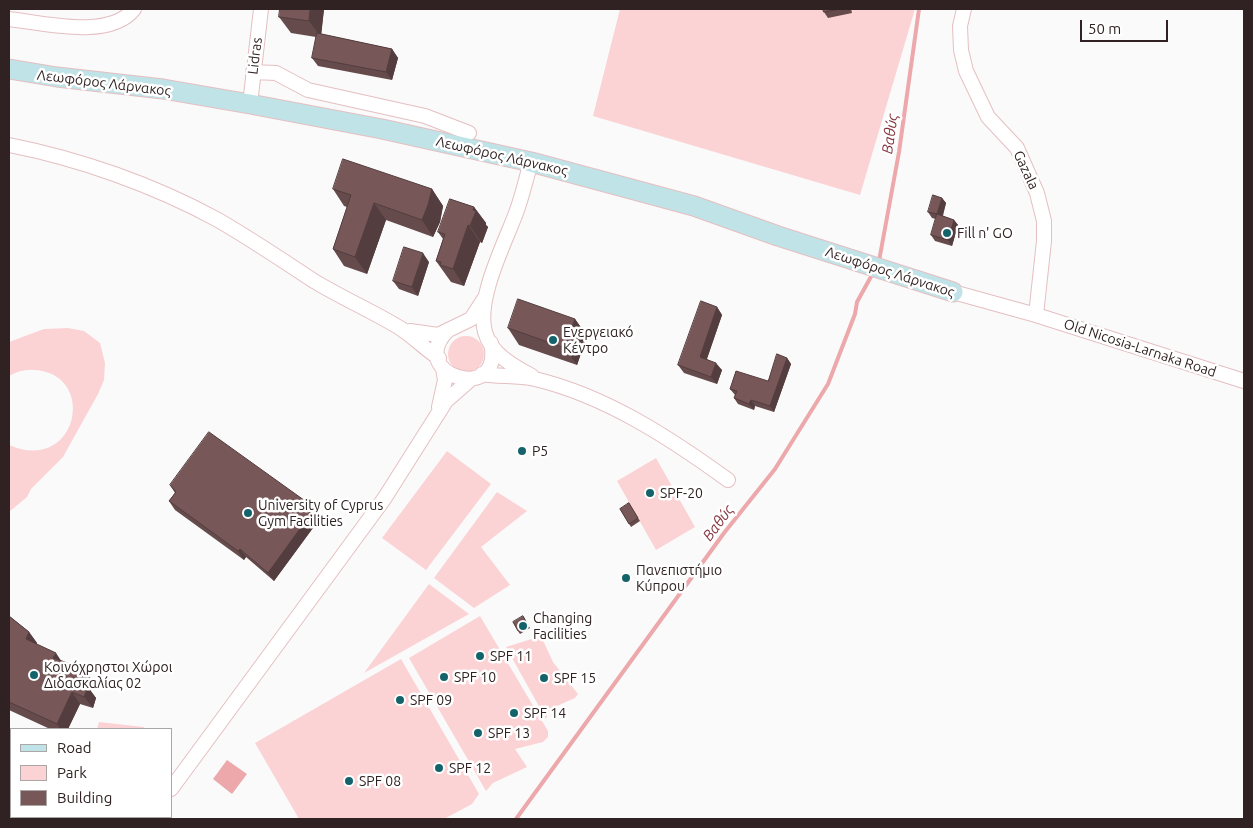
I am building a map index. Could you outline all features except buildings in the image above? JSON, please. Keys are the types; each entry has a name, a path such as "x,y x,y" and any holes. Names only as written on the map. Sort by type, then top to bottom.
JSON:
{"main road":[{"name":"Λεωφόρος Λάρνακος","path":"9,69 48,76 163,89 250,104 382,129 531,162 694,206 778,236 953,292"}],"street":[{"path":"9,19 89,27 106,26 122,20 134,9"},
{"name":"Lidras","path":"250,104 261,9"},
{"name":"Gazala","path":"964,9 960,26 961,50 966,71 988,117 1017,148 1037,193 1044,221 1044,241 1036,315"},
{"path":"253,72 276,73 308,90 424,116 469,133"},
{"path":"9,145 90,167 169,196 248,237 322,285 398,328 441,363 455,378 476,376 526,377 544,381"},
{"path":"172,788 373,515 446,401 476,376 491,359 484,308 489,287 516,212 531,162"},
{"path":"398,328 425,335 438,335 471,319 489,287"},
{"name":"Λεωφόρος Λάρνακος","path":"953,292 1036,315"},
{"name":"Old Nicosia-Larnaka Road","path":"1036,315 1244,382"},
{"path":"433,422 443,396 445,380 439,343 452,328 473,326 488,339 504,359 544,381 597,401 651,429 728,480"}],"green space":[{"path":"620,9 915,9 860,195 593,116"},
{"path":"68,328 84,331 100,343 105,363 104,380 63,457 31,489 27,497 9,512 9,445 31,450 49,447 62,438 70,424 73,409 70,393 61,380 46,372 27,370 9,376 9,342 44,329"},
{"path":"466,336 479,341 484,354 479,367 466,372 453,367 448,354 453,341"},
{"path":"447,451 491,484 426,570 382,538"},
{"name":"SPF-20","path":"656,458 695,527 656,550 617,481"},
{"path":"497,492 527,511 481,547 510,585 474,608 434,578"},
{"path":"429,584 469,614 364,673"},
{"path":"480,616 548,731 548,737 543,742 515,749 527,767 493,783 486,791 409,658"},
{"name":"SPF 15","path":"541,636 553,662 578,694 575,698 550,709 546,719 506,647"},
{"name":"SPF 08","path":"401,659 479,794 472,804 444,819 299,819 255,743"},
{"path":"99,722 144,727 144,728 97,728"}],"shaded area":[{"path":"227,760 247,774 232,794 213,779"}],"waterway":[{"name":"Βαθύς","path":"879,261 899,152 919,9"},
{"name":"Βαθύς","path":"516,819 724,533 775,469 828,384 855,314 857,302 873,273"}],"place":[{"name":"Fill n' GO","path":"947,233"},
{"name":"Ενεργειακό Κέντρο","path":"553,340"},
{"name":"P5","path":"522,451"},
{"name":"SPF-20","path":"650,493"},
{"name":"University of Cyprus Gym Facilities","path":"248,513"},
{"name":"Πανεπιστήμιο Κύπρου","path":"626,578"},
{"name":"Changing Facilities","path":"523,626"},
{"name":"SPF 11","path":"480,656"},
{"name":"Κοινόχρηστοι Χώροι Διδασκαλίας 02","path":"34,675"},
{"name":"SPF 10","path":"444,677"},
{"name":"SPF 15","path":"544,678"},
{"name":"SPF 09","path":"400,700"},
{"name":"SPF 14","path":"514,713"},
{"name":"SPF 13","path":"478,733"},
{"name":"SPF 12","path":"439,768"},
{"name":"SPF 08","path":"349,781"}]}
